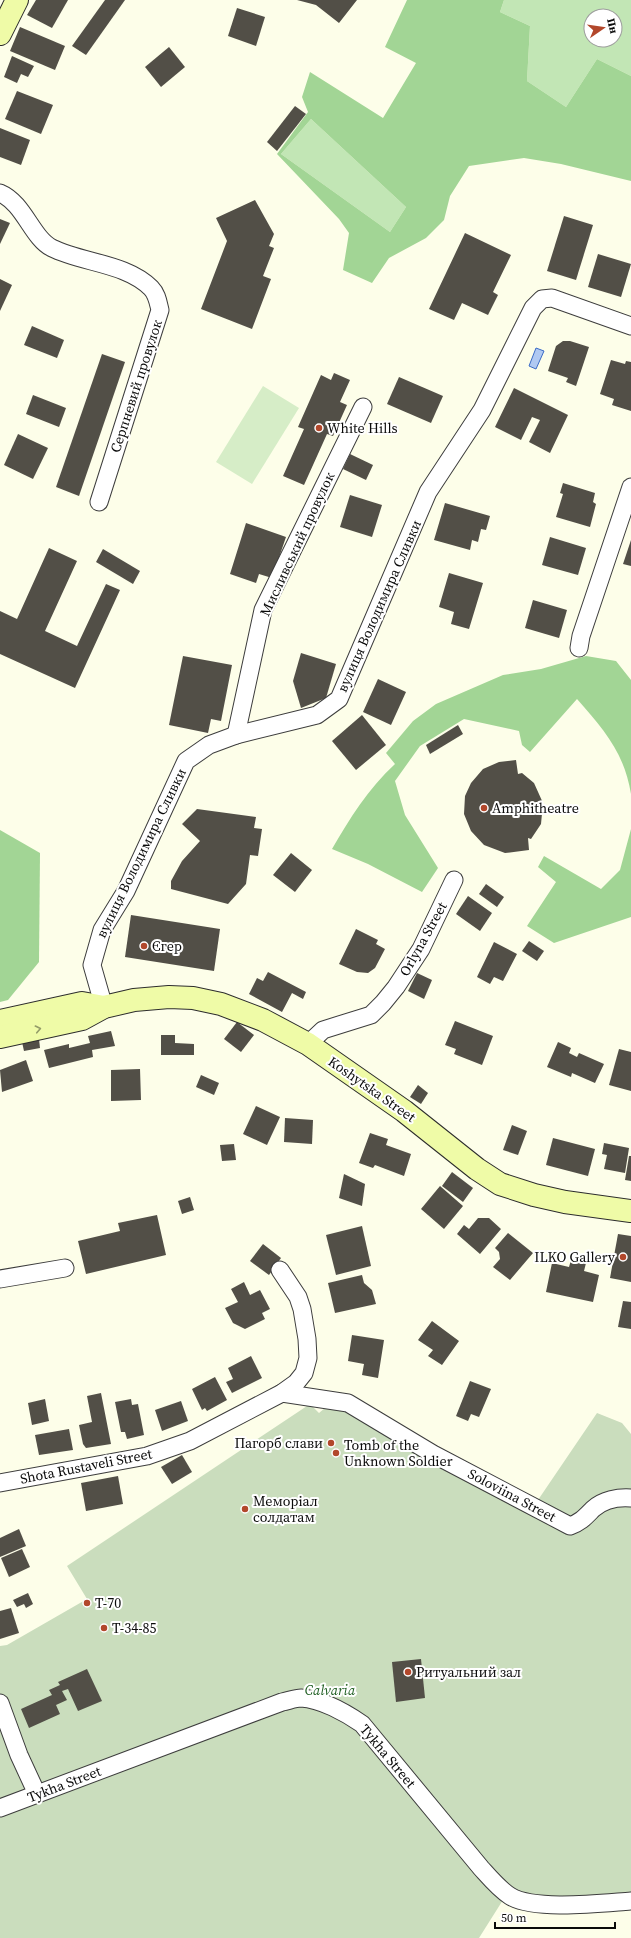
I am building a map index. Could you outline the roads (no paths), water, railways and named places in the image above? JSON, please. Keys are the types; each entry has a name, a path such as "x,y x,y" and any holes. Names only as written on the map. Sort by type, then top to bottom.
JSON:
{"street":[{"path":"0,34 17,0"},
{"name":"Серпневий провулок","path":"0,193 6,195 26,216 36,232 49,246 64,254 110,266 138,279 151,288 157,297 160,310 99,502"},
{"name":"вулиця Володимира Сливки","path":"104,1007 92,965 102,930 126,891 186,760 209,745 236,735 317,715 338,699 428,492 482,410 534,308 542,299 552,298 631,326"},
{"name":"Мисливський провулок","path":"236,735 263,610 363,406"},
{"path":"579,648 581,636 631,487"},
{"name":"Orlyna Street","path":"308,1044 323,1030 371,1014 383,1003 396,988 421,949 454,880"},
{"name":"Koshytska Street","path":"0,1037 82,1019 104,1007 134,1000 169,997 193,998 221,1004 263,1020 308,1044 404,1111 477,1169 500,1184 534,1195 565,1202 631,1211"},
{"name":"Koshytska Street","path":"0,1021 82,1003 104,1007"},
{"path":"0,1279 65,1268"},
{"name":"Shota Rustaveli Street","path":"0,1483 147,1456 190,1441 282,1393 296,1383 304,1373 308,1358 302,1309 298,1298 280,1270"},
{"name":"Soloviina Street","path":"282,1393 348,1403 433,1454 570,1526 581,1522 594,1508 605,1502 621,1498 631,1498"},
{"name":"Tykha Street","path":"0,1808 282,1702 301,1698 329,1705 347,1713 362,1724 485,1873 510,1896 522,1901 539,1904 631,1901"},
{"path":"0,1703 19,1755 37,1794"}],"water":[{"path":"536,348 544,351 536,369 529,366"}],"place":[{"name":"White Hills","path":"319,428"},
{"name":"Amphitheatre","path":"484,808"},
{"name":"Єгер","path":"144,946"},
{"name":"ILKO Gallery","path":"623,1257"},
{"name":"Пагорб слави","path":"331,1443"},
{"name":"Tomb of the Unknown Soldier","path":"336,1453"},
{"name":"Меморіал солдатам","path":"245,1509"},
{"name":"Т-70","path":"87,1603"},
{"name":"Т-34-85","path":"104,1628"},
{"name":"Ритуальний зал","path":"408,1672"}],"park label":[{"name":"Calvaria","path":"330,1690"}]}
